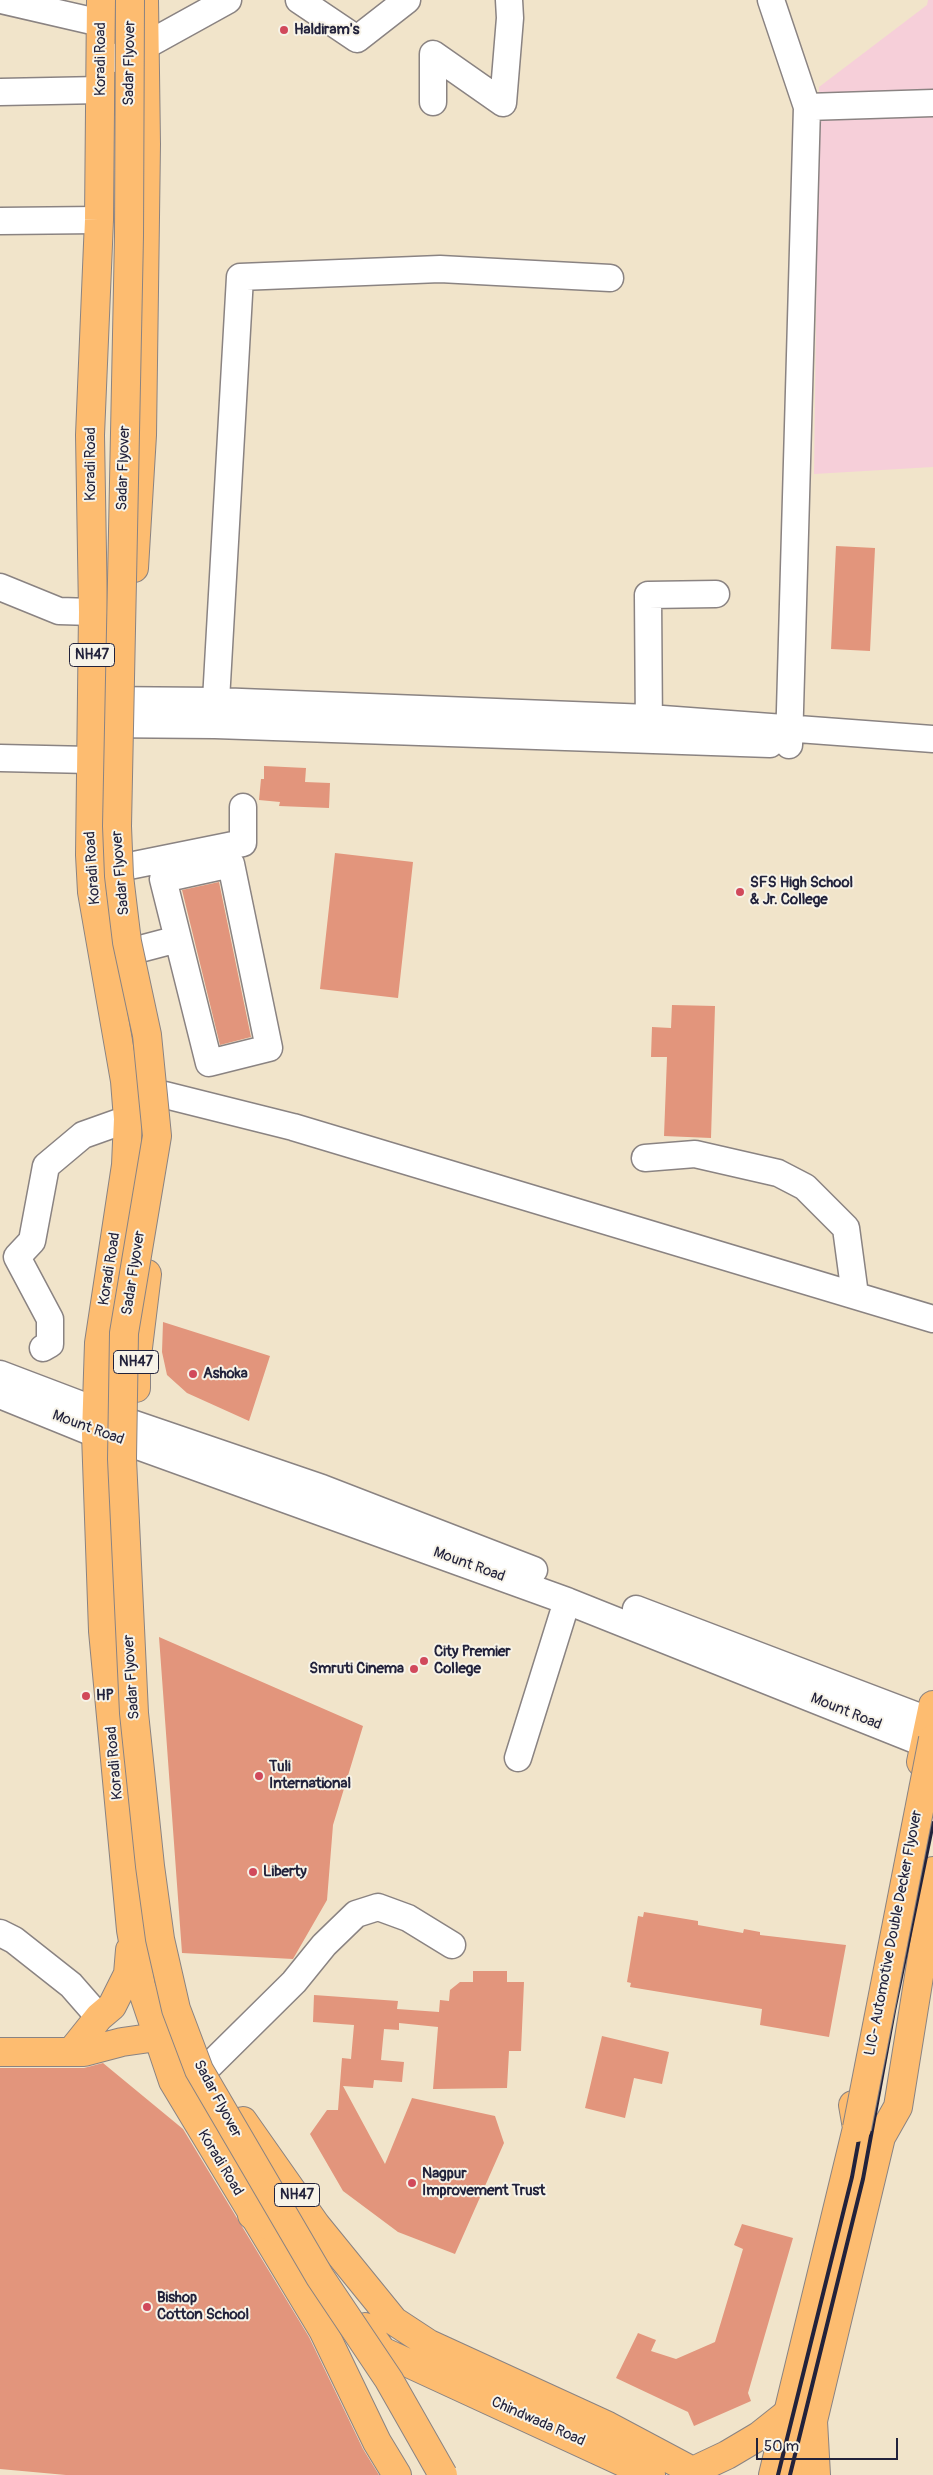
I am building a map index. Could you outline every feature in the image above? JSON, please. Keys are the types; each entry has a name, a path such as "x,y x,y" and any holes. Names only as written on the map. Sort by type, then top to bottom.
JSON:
{"main road":[{"name":"Sadar Flyover","path":"118,0 119,169 107,617 105,815 109,883 140,1080 144,1138 112,1341 109,1396 119,1666 139,1894 149,1956 166,2019 186,2073 242,2172 352,2352 423,2475"},
{"name":"Sadar Flyover","path":"130,0 129,236 117,826 119,876 127,942 147,1035 158,1136 124,1333 122,1459 134,1714 151,1875 160,1939 176,2009 199,2070 320,2277 389,2380 443,2475"},
{"name":"NH47","path":"144,0 143,47 146,144 142,435 131,613 131,712 128,796 129,866 130,888 140,949 159,1040 166,1095 167,1125 164,1175 143,1295 136,1364 135,1434 142,1657 160,1845 179,1979 192,2025 210,2065 256,2142 295,2191 316,2225 394,2322 429,2344 608,2426 697,2473"},
{"name":"Koradi Road","path":"101,12 98,220 90,435 93,612 90,854 92,892 125,1081 128,1119 126,1165 98,1343 95,1422 103,1631 131,1930 141,1986 157,2037 174,2081 252,2215 323,2330 396,2475"},
{"name":"LIC- Automotive Double Decker Flyover","path":"869,2132 931,1730"},
{"name":"LIC- Automotive Double Decker Flyover","path":"869,2132 906,1994 933,1870"},
{"path":"773,2475 788,2413 869,2132 898,2108 929,1940 933,1908"},
{"path":"71,2052 99,2017 112,2006 128,1974 131,1930"},
{"path":"0,2052 84,2052 122,2042 157,2037 192,2025"},
{"path":"800,2475 813,2421 869,2132"},
{"name":"Chindwada Road","path":"252,2215 314,2253 382,2351 599,2449 651,2475"},
{"path":"697,2473 760,2436 788,2413"},
{"path":"813,2421 816,2475"}],"street":[{"path":"1,0 101,12"},
{"path":"101,63 143,47 228,0"},
{"path":"299,0 357,39 407,0"},
{"path":"433,102 433,54 503,103 510,18 509,0"},
{"path":"771,0 807,107 789,737"},
{"path":"0,92 101,90"},
{"path":"807,107 933,103"},
{"path":"0,221 98,220"},
{"path":"215,713 240,277 440,269 610,278"},
{"path":"0,587 60,610 93,612"},
{"path":"649,729 648,595 716,594"},
{"path":"92,712 215,713 649,729 789,737 933,739"},
{"path":"789,737 933,753"},
{"path":"0,758 90,760"},
{"path":"129,866 243,842 243,807"},
{"path":"231,864 268,1048 209,1063 178,938 162,880 231,864"},
{"path":"140,949 178,938"},
{"path":"166,1095 293,1127 933,1319"},
{"path":"44,1348 50,1344 50,1319 17,1257 32,1241 46,1166 82,1135 128,1119"},
{"path":"646,1158 695,1154 778,1173 805,1187 846,1228 854,1295"},
{"path":"0,1374 95,1422"},
{"name":"Mount Road","path":"0,1395 135,1434 567,1601 931,1730"},
{"path":"135,1434 322,1488 931,1730"},
{"path":"518,1758 567,1601"},
{"path":"210,2065 294,1982 324,1945 356,1914 378,1907 408,1918 452,1945"},
{"path":"0,1934 14,1940 71,1985 99,2017"}],"shaded area":[{"path":"928,0 933,0 933,467 814,474 819,87 927,5"}],"building":[{"path":"836,546 875,548 870,651 831,649"},
{"path":"264,766 306,768 305,782 330,783 329,808 279,806 280,802 259,800 261,779 264,779"},
{"path":"335,853 413,862 398,998 320,989"},
{"path":"219,882 251,1037 220,1045 182,890"},
{"path":"672,1005 715,1006 711,1138 664,1136 667,1057 651,1057 652,1027 671,1028"},
{"path":"163,1322 270,1356 249,1421 187,1393 167,1375 162,1352"},
{"name":"Tuli International","path":"159,1637 363,1726 333,1825 327,1900 293,1959 182,1953"},
{"path":"644,1912 698,1921 698,1925 743,1933 744,1929 760,1932 760,1935 846,1945 829,2037 760,2025 762,2009 630,1987 631,1983 627,1982 638,1916 643,1917"},
{"path":"473,1971 507,1971 507,1982 524,1982 521,2051 509,2051 507,2088 433,2089 438,2027 399,2023 399,2030 384,2029 381,2060 404,2062 402,2082 374,2080 373,2088 343,2086 385,2164 412,2098 495,2116 504,2143 455,2254 398,2232 343,2191 310,2134 327,2110 338,2110 342,2058 351,2059 354,2025 313,2022 314,1995 398,2001 397,2009 439,2012 440,2000 449,2001 450,1990 460,1982 473,1982"},
{"path":"602,2036 669,2052 662,2084 634,2078 625,2118 585,2108"},
{"name":"Bishop Cotton School","path":"103,2063 183,2129 309,2337 363,2449 379,2475 66,2475 0,2469 0,2068 84,2068"},
{"path":"742,2224 793,2238 748,2393 751,2401 694,2426 688,2412 616,2378 638,2333 656,2340 651,2351 676,2359 715,2342 743,2249 734,2245"}],"railway":[{"path":"778,2475 852,2177 883,2009 933,1765"},
{"path":"790,2475 863,2179 894,2011 933,1823"}],"place":[{"name":"Haldiram's","path":"284,30"},
{"name":"SFS High School & Jr. College","path":"740,892"},
{"name":"Ashoka","path":"193,1374"},
{"name":"City Premier College","path":"424,1661"},
{"name":"Smruti Cinema","path":"414,1669"},
{"name":"HP","path":"86,1696"},
{"name":"Tuli International","path":"259,1776"},
{"name":"Liberty","path":"253,1872"},
{"name":"Nagpur Improvement Trust","path":"412,2183"},
{"name":"Bishop Cotton School","path":"147,2307"}]}
